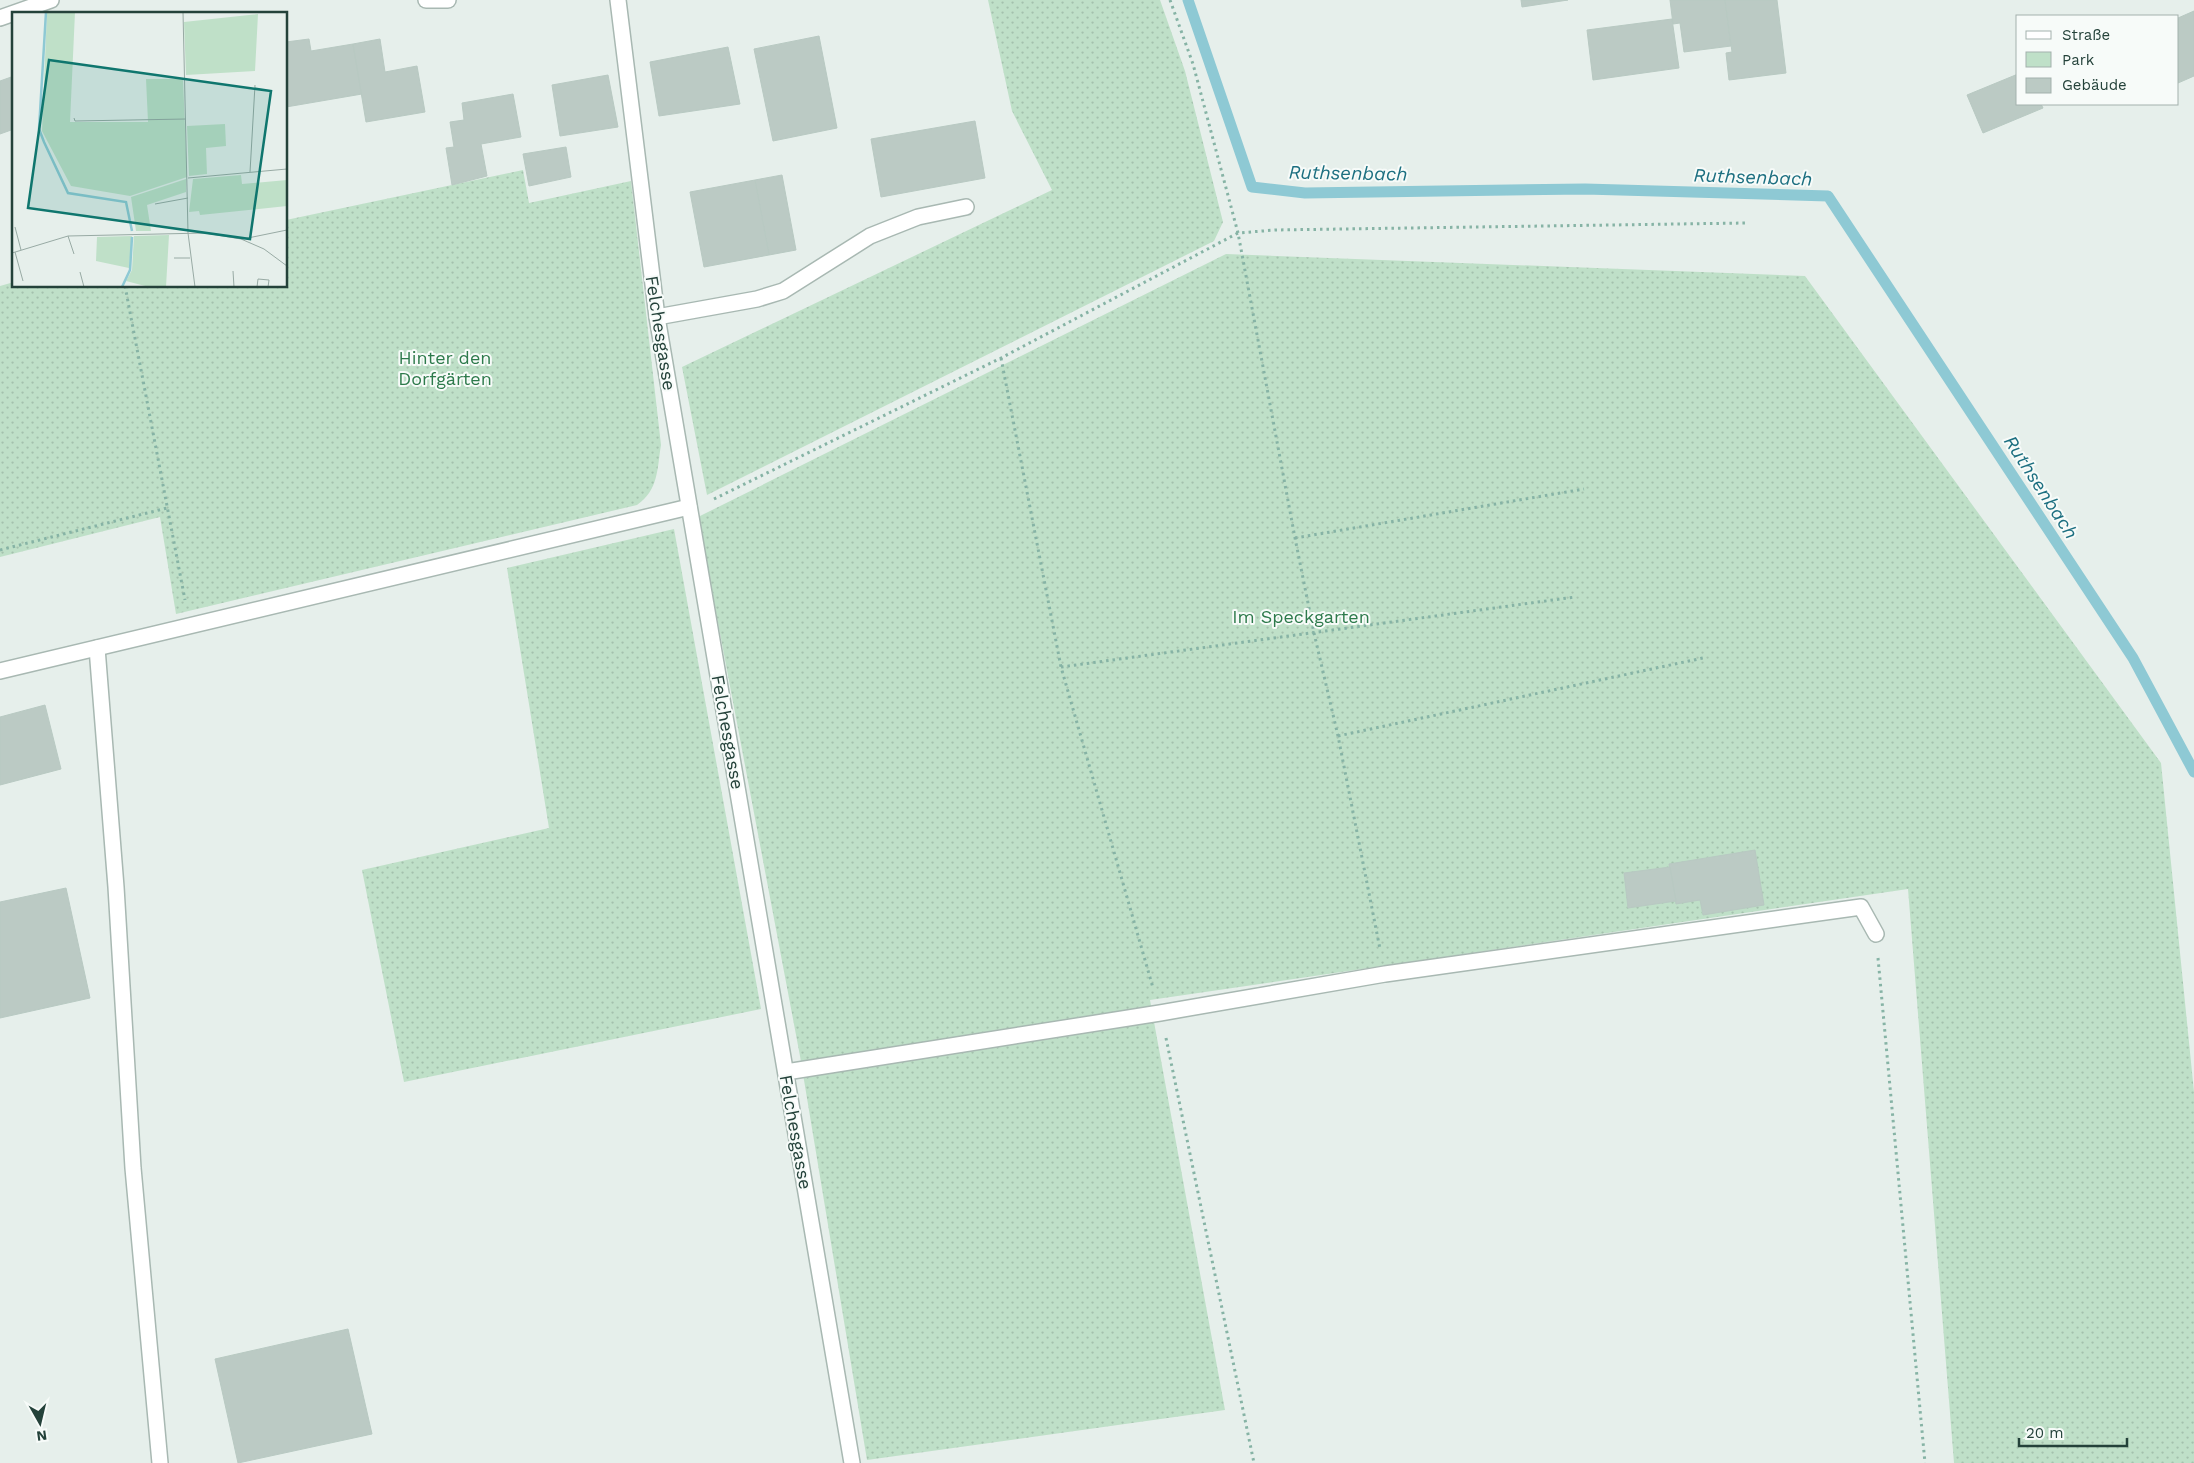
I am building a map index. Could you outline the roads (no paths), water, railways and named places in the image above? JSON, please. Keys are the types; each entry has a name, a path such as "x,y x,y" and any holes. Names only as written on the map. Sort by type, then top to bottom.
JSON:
{"street":[{"path":"17,12 51,0"},
{"path":"426,0 448,0"},
{"name":"Felchesgasse","path":"618,0 657,317 852,1463"},
{"path":"0,18 12,14"},
{"path":"657,317 757,299 783,291 870,236 918,217 966,207"},
{"path":"0,671 689,507"},
{"path":"97,648 115,878 133,1168 160,1463"},
{"path":"786,1072 1160,1013 1385,974 1861,908 1876,934"}],"waterway":[{"name":"Ruthsenbach","path":"1188,0 1252,187 1305,193 1585,189 1828,196 2133,658 2194,772"}],"park label":[{"name":"Hinter den Dorfgärten","path":"445,367"},
{"name":"Im Speckgarten","path":"1301,616"}]}
